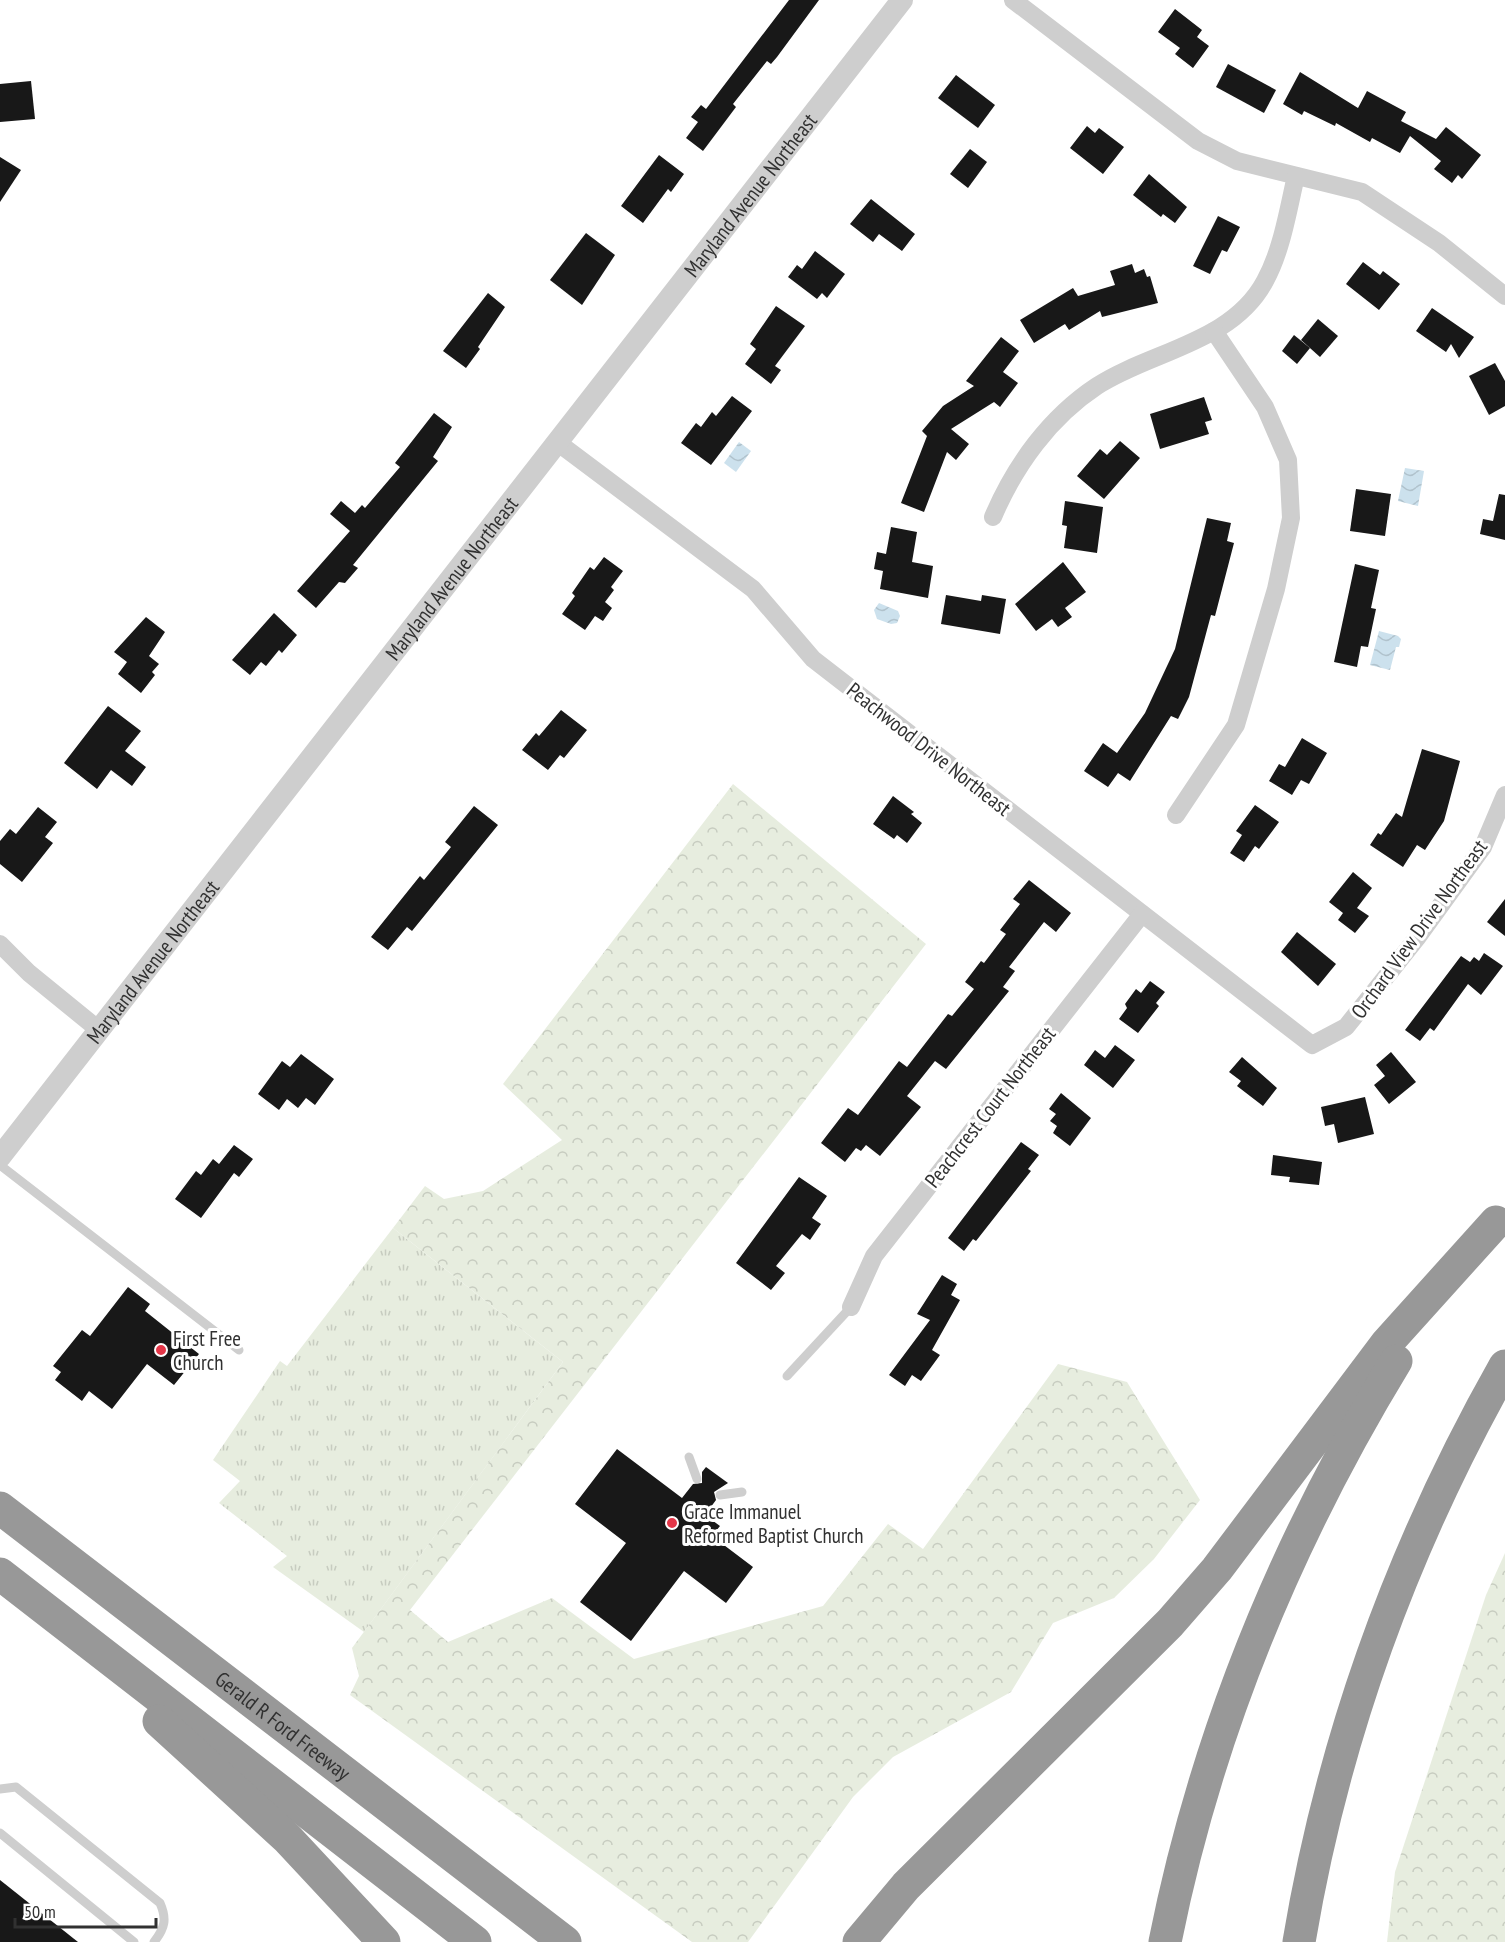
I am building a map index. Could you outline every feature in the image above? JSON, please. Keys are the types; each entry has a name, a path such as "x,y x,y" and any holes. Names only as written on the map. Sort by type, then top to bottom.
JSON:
{"highway":[{"path":"859,1942 906,1886 1170,1623 1224,1560 1387,1343 1500,1216"},
{"path":"1165,1942 1181,1869 1224,1720 1267,1610 1328,1483 1377,1392 1433,1306 1500,1216"},
{"path":"1299,1942 1322,1825 1346,1732 1367,1669 1411,1553 1434,1501 1505,1366"},
{"name":"Gerald R Ford Freeway","path":"0,1508 565,1942"},
{"path":"0,1574 475,1942"},
{"path":"0,1590 234,1787 318,1868 384,1942"}],"street":[{"name":"Maryland Avenue Northeast","path":"0,1157 902,0"},
{"path":"1013,0 1198,141 1237,161 1362,192 1439,243 1505,296"},
{"path":"993,517 1001,498 1033,446 1066,409 1099,385 1214,331 1245,309 1265,282 1278,249 1296,176"},
{"path":"1176,815 1236,725 1276,589 1291,518 1288,460 1265,407 1214,331"},
{"name":"Peachwood Drive Northeast","path":"557,442 753,589 813,659 1312,1045"},
{"name":"Orchard View Drive Northeast","path":"1312,1045 1346,1027 1417,938 1483,847 1505,795"},
{"name":"Peachcrest Court Northeast","path":"851,1307 874,1256 1142,914"},
{"path":"0,944 29,973 99,1030"}],"lane":[{"path":"0,1166 239,1350"},
{"path":"787,1376 851,1307"},
{"path":"689,1457 697,1479"},
{"path":"720,1495 742,1492"},
{"path":"0,1790 16,1787 160,1903 166,1916 164,1931 154,1942"},
{"path":"0,1833 134,1942"}],"green space":[{"path":"733,784 926,944 410,1610 448,1642 552,1598 634,1659 823,1606 888,1524 923,1549 1058,1364 1127,1382 1200,1500 1154,1559 1114,1598 1053,1623 1011,1692 893,1757 853,1797 748,1942 692,1942 350,1695 359,1676 352,1648 563,1362 393,1228 425,1186 444,1199 483,1191 562,1140 503,1084"},
{"path":"393,1228 563,1362 364,1632 273,1567 287,1556 219,1503 240,1481 213,1460 280,1361 287,1366"},
{"path":"1505,1553 1505,1942 1387,1942 1395,1872 1486,1595"}],"water":[{"path":"739,442 751,451 736,472 724,463"},
{"path":"1405,468 1424,471 1418,506 1398,501"},
{"path":"879,603 898,611 900,616 897,623 891,624 877,619 874,610"},
{"path":"1379,631 1401,639 1399,647 1396,647 1390,670 1370,665"}],"building":[{"path":"789,0 819,0 777,57 771,64 767,61 733,104 736,107 703,151 686,138 698,122 691,117 701,105 706,109"},
{"path":"1175,9 1202,30 1197,37 1209,46 1193,68 1175,54 1180,48 1158,32"},
{"path":"1228,64 1276,90 1264,113 1216,87"},
{"path":"1300,72 1358,108 1367,91 1406,112 1401,121 1436,139 1446,127 1481,155 1462,179 1458,175 1452,183 1434,169 1441,161 1410,136 1400,153 1372,138 1370,142 1336,123 1335,126 1304,111 1302,115 1283,104"},
{"path":"956,75 995,105 978,128 938,98"},
{"path":"31,81 35,119 0,122 0,84"},
{"path":"1087,126 1095,133 1099,128 1124,147 1103,174 1070,148"},
{"path":"970,149 987,162 968,188 950,174"},
{"path":"659,155 684,174 671,192 668,189 643,223 621,206"},
{"path":"0,157 21,170 0,202"},
{"path":"1149,174 1187,207 1175,223 1163,214 1161,217 1133,195"},
{"path":"871,199 915,234 902,251 879,234 873,242 850,224"},
{"path":"1218,216 1240,227 1227,252 1222,250 1210,274 1193,266"},
{"path":"586,233 615,255 582,305 550,280"},
{"path":"815,251 845,274 827,298 822,293 817,299 788,277 797,265 802,269"},
{"path":"1363,262 1380,275 1383,271 1400,284 1379,310 1346,284"},
{"path":"1132,264 1135,273 1144,269 1147,277 1150,276 1158,303 1102,317 1100,311 1069,330 1065,324 1034,343 1020,320 1073,288 1078,296 1115,285 1110,271"},
{"path":"488,293 505,307 466,368 443,351"},
{"path":"776,306 805,326 775,366 781,370 771,384 745,364 756,349 750,344"},
{"path":"1432,308 1474,337 1459,358 1451,344 1446,352 1416,331"},
{"path":"1318,319 1338,336 1320,357 1301,340"},
{"path":"1294,335 1310,348 1297,364 1282,351"},
{"path":"1001,337 1019,351 1003,372 1018,383 1000,407 994,402 951,429 969,444 956,460 947,452 924,512 901,503 927,436 922,431 943,406 974,386 966,381"},
{"path":"1495,363 1505,381 1505,406 1489,415 1469,376"},
{"path":"732,396 752,411 711,465 681,443 696,423 701,427 712,412 716,416"},
{"path":"1204,397 1212,420 1205,422 1209,434 1160,449 1150,414"},
{"path":"434,413 452,427 433,457 438,461 353,565 358,568 345,583 339,582 316,608 297,591 350,531 330,514 341,501 355,513 362,505 365,508 400,467 395,463"},
{"path":"1120,441 1140,458 1104,499 1077,476 1100,449 1107,455"},
{"path":"1356,489 1391,494 1385,536 1350,531"},
{"path":"1499,494 1505,495 1505,540 1480,534 1483,519 1493,521"},
{"path":"1065,501 1103,507 1097,553 1064,548 1067,526 1062,525"},
{"path":"1207,518 1231,523 1227,541 1234,543 1215,616 1211,615 1189,697 1178,719 1171,716 1130,781 1118,773 1108,787 1084,771 1103,743 1117,753 1145,713 1175,649"},
{"path":"891,527 917,532 912,562 933,566 928,598 880,589 883,571 874,569 877,552 886,554"},
{"path":"604,557 623,571 611,587 614,590 605,602 612,608 603,621 595,616 585,630 562,614 575,596 572,593 590,567 594,570"},
{"path":"1063,562 1086,592 1065,608 1072,617 1058,627 1052,619 1036,631 1015,604"},
{"path":"1355,564 1379,570 1371,608 1376,609 1368,647 1361,646 1357,667 1334,662"},
{"path":"946,595 981,601 982,595 1006,599 1000,634 941,624"},
{"path":"274,613 297,635 282,653 279,650 266,666 261,662 250,675 232,660"},
{"path":"146,617 165,632 149,656 159,664 152,672 155,675 141,693 118,674 127,662 114,652"},
{"path":"108,706 141,731 125,751 146,767 132,786 111,770 97,789 64,763"},
{"path":"561,710 587,730 564,758 560,755 548,770 522,750 536,733 539,736"},
{"path":"1302,738 1327,753 1309,784 1301,780 1292,795 1269,781 1279,764 1285,767"},
{"path":"1422,749 1460,761 1444,821 1425,850 1417,845 1403,867 1370,845 1378,833 1381,835 1396,813 1402,817"},
{"path":"893,796 914,812 911,814 922,823 907,843 897,835 894,839 873,824"},
{"path":"1255,805 1279,822 1259,849 1255,846 1244,862 1230,853 1242,835 1236,831"},
{"path":"474,806 498,825 412,931 407,927 388,950 371,937 420,876 424,880 451,847 445,842"},
{"path":"38,807 57,822 45,837 53,843 22,882 0,864 0,841 10,829 16,834"},
{"path":"1353,872 1372,888 1357,908 1369,916 1355,933 1338,920 1343,913 1329,902"},
{"path":"1029,880 1071,913 1056,932 1044,922 1009,967 1015,971 1003,987 1009,991 946,1069 935,1061 907,1096 921,1107 880,1156 866,1145 861,1151 856,1148 845,1162 821,1143 848,1108 858,1115 899,1061 907,1067 948,1014 952,1016 974,989 965,982 981,961 984,963 1006,934 1000,930 1020,904 1013,899"},
{"path":"1505,899 1505,936 1487,922"},
{"path":"1297,932 1336,964 1318,986 1281,952"},
{"path":"1484,953 1503,966 1481,995 1468,984 1434,1031 1430,1028 1420,1041 1405,1030 1461,956 1470,962 1474,957 1479,961"},
{"path":"1150,981 1165,992 1156,1003 1159,1006 1138,1033 1119,1019 1127,1008 1125,1004 1136,989 1141,993"},
{"path":"1115,1045 1135,1060 1113,1088 1084,1065 1095,1050 1105,1058"},
{"path":"1391,1052 1416,1082 1389,1104 1374,1085 1385,1076 1376,1065"},
{"path":"301,1054 334,1079 315,1105 306,1098 298,1108 287,1099 279,1110 258,1094 282,1061 290,1067"},
{"path":"1242,1057 1277,1088 1263,1106 1237,1086 1241,1081 1229,1072"},
{"path":"1061,1093 1091,1118 1070,1146 1053,1133 1057,1126 1050,1121 1056,1114 1049,1109"},
{"path":"1365,1097 1374,1134 1338,1143 1334,1124 1325,1126 1321,1107"},
{"path":"1021,1142 1039,1155 1028,1169 1031,1171 976,1241 973,1239 964,1251 948,1238"},
{"path":"234,1145 253,1159 239,1177 234,1173 201,1218 175,1199 196,1171 201,1175 213,1159 219,1164"},
{"path":"1273,1155 1322,1162 1319,1185 1289,1182 1290,1177 1271,1175"},
{"path":"799,1177 827,1196 812,1218 821,1224 810,1240 802,1234 776,1266 785,1273 771,1290 736,1263"},
{"path":"942,1275 957,1284 951,1295 960,1300 932,1350 940,1355 921,1381 912,1375 905,1386 889,1375 930,1320 917,1314"},
{"name":"First Free Church","path":"128,1287 150,1304 145,1311 199,1354 174,1385 147,1364 112,1409 89,1391 82,1401 55,1380 61,1372 53,1366 82,1330 90,1336"},
{"path":"617,1449 682,1498 693,1484 702,1483 702,1472 706,1467 728,1483 714,1492 716,1500 705,1515 720,1526 712,1536 753,1567 726,1603 684,1571 631,1641 580,1602 626,1543 575,1504"},
{"path":"0,1880 78,1942 0,1942"}],"place":[{"name":"First Free Church","path":"161,1350"},
{"name":"Grace Immanuel Reformed Baptist Church","path":"672,1523"}]}
